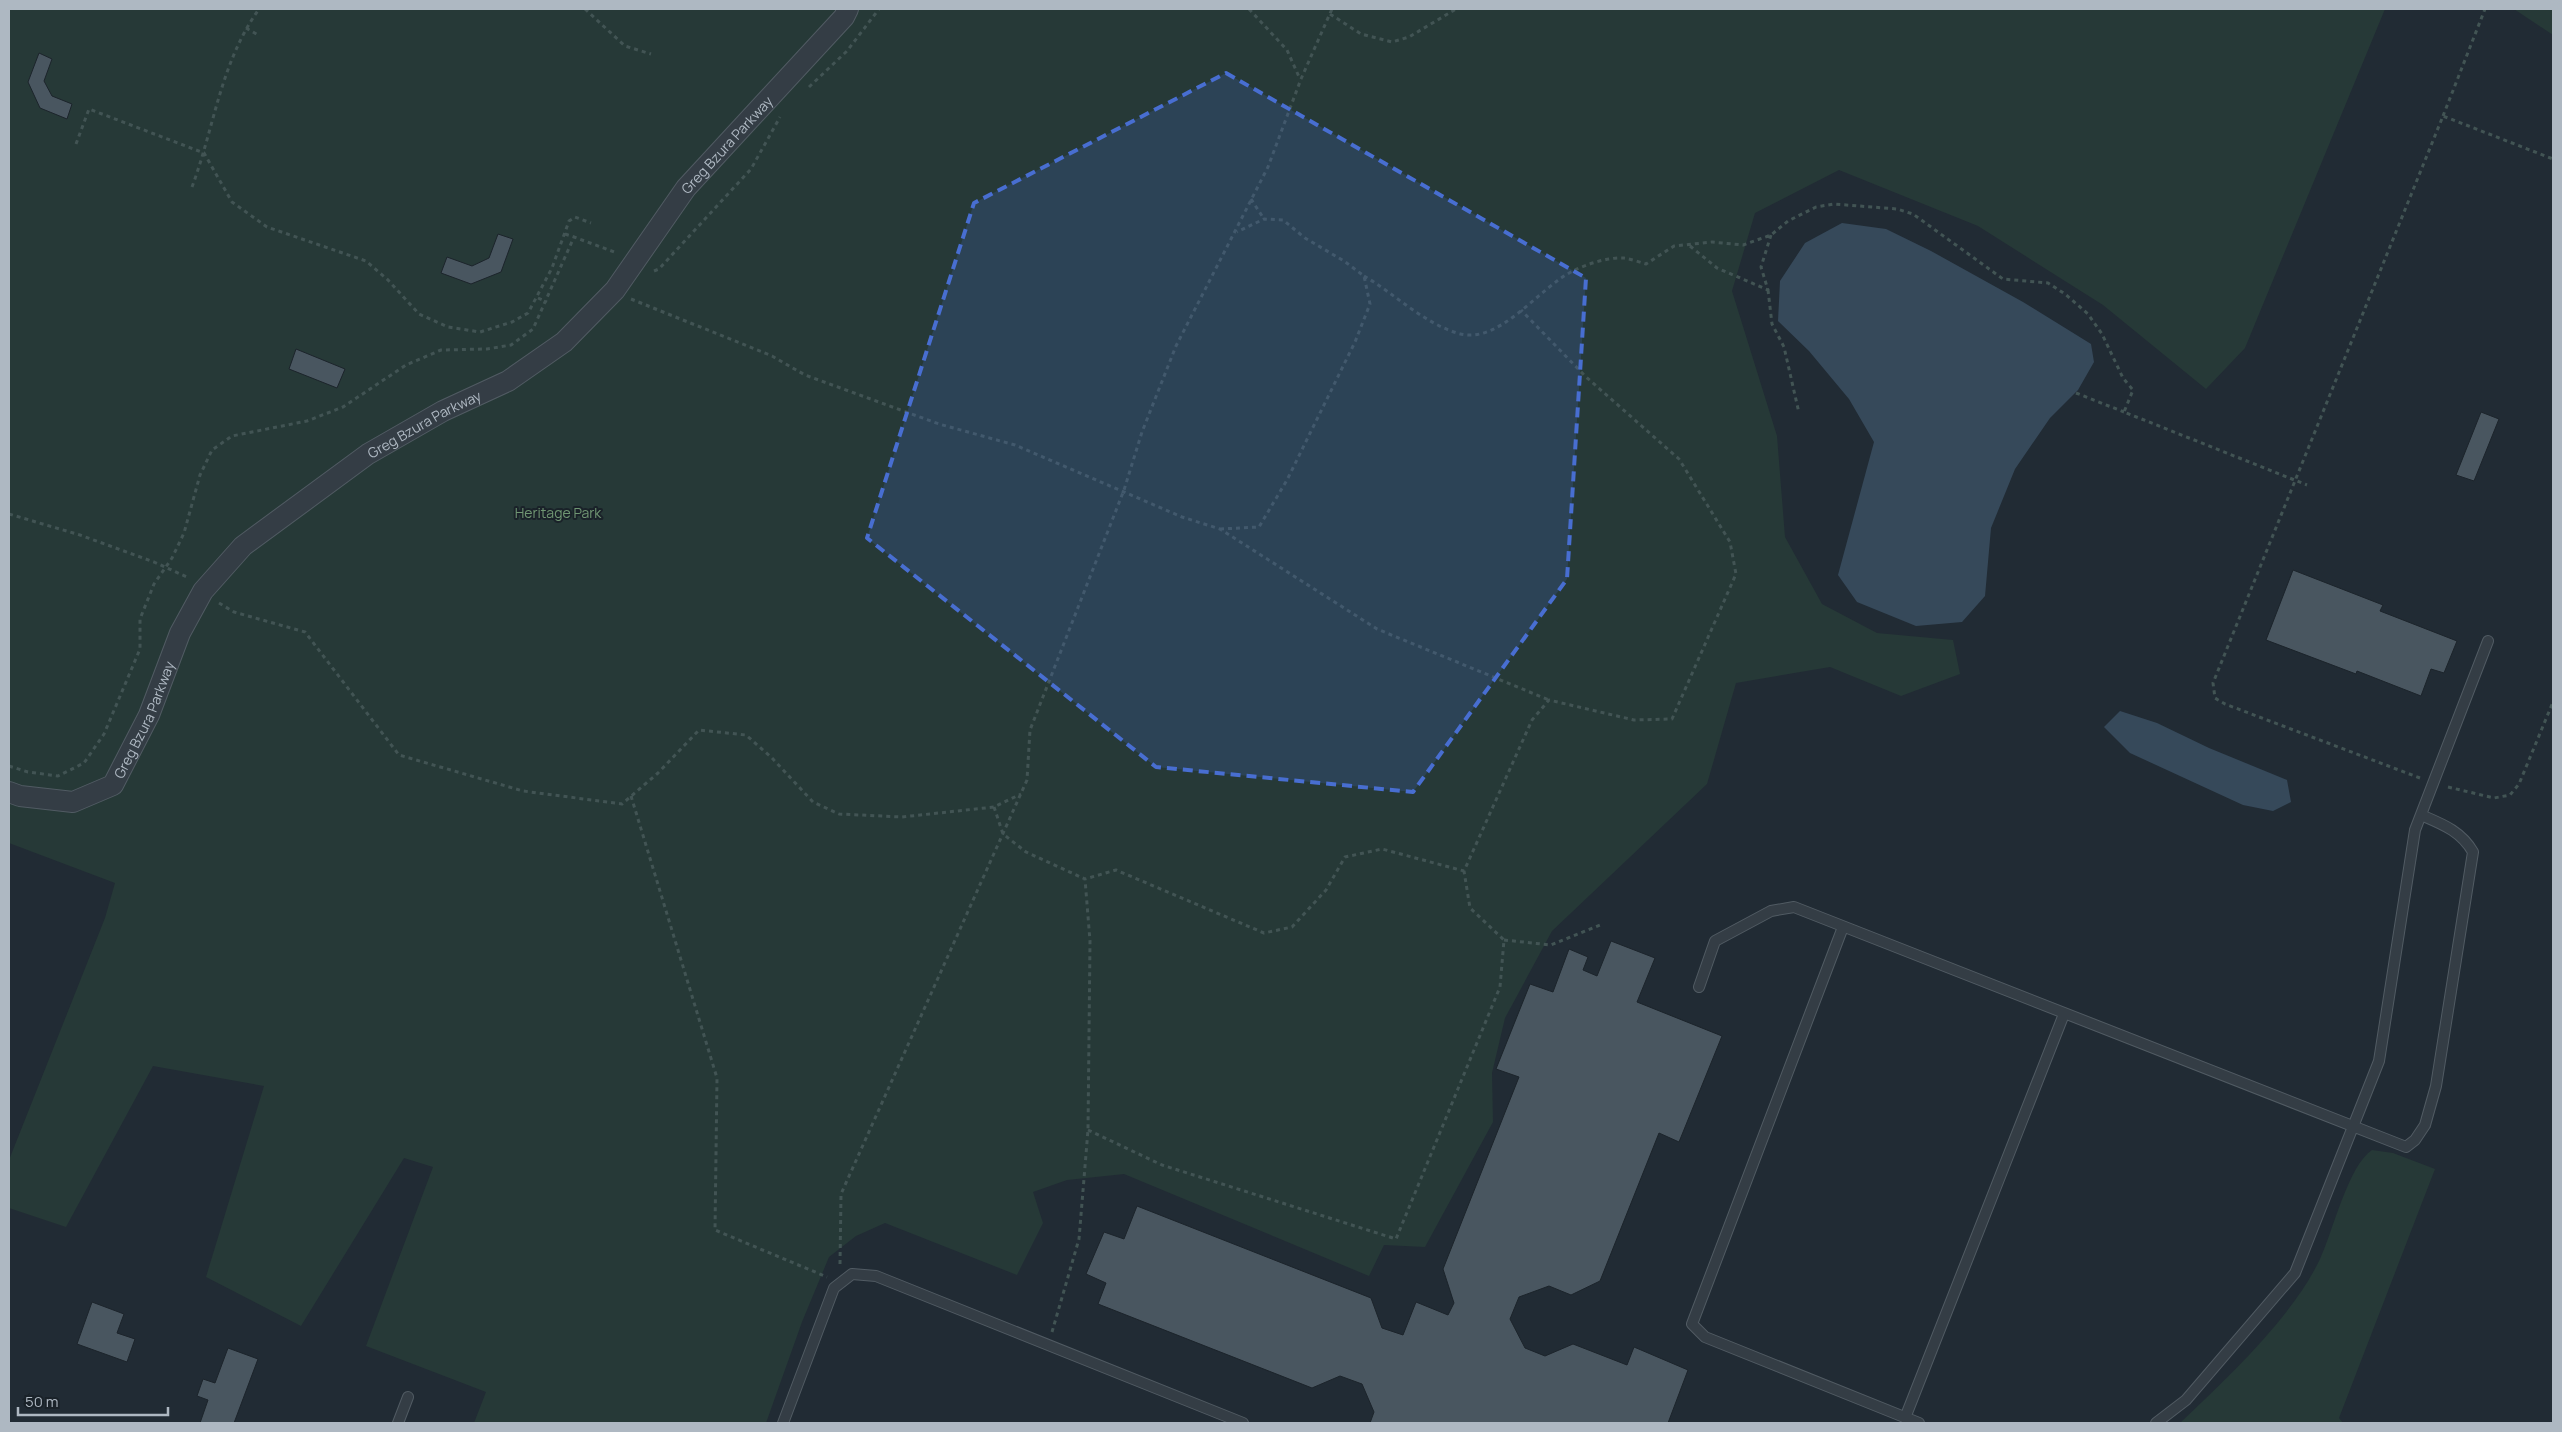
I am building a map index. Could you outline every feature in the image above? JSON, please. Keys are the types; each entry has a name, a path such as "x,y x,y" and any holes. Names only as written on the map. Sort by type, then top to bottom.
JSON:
{"street":[{"name":"Greg Bzura Parkway","path":"9,792 20,796 73,802 113,785 149,715 180,633 203,591 243,546 368,454 443,411 508,381 564,342 615,290 686,188 844,17 848,9"}],"lane":[{"path":"2156,1423 2186,1400 2295,1273 2379,1061 2415,830 2488,641"},
{"path":"1699,987 1715,941 1771,911 1794,907 2406,1147 2414,1140 2424,1125 2436,1086 2473,852 2467,840 2452,828 2421,815"},
{"path":"1844,927 1692,1324 1705,1337 1919,1423"},
{"path":"1905,1418 2064,1014"},
{"path":"783,1423 834,1288 852,1274 876,1276 1243,1423"},
{"path":"398,1423 408,1397"}],"path":[{"path":"192,187 204,153 228,64 246,28 259,9"},
{"path":"586,9 598,24 625,46 651,54"},
{"path":"803,92 847,51 879,9"},
{"path":"1249,9 1288,50 1300,79"},
{"path":"631,796 717,1078 716,1230 840,1282 841,1194 1027,780 1030,730 1124,490 1142,432 1176,346 1268,167 1300,79 1332,9"},
{"path":"1330,14 1361,34 1392,42 1409,36 1456,9"},
{"path":"2485,9 2213,683 2216,698 2225,704 2433,783 2494,798 2510,795 2519,784 2553,702"},
{"path":"246,28 258,35"},
{"path":"76,144 89,109 204,153 232,202 267,227 366,260 388,280 419,314 448,328 480,332 512,322 528,313 538,298 570,221 575,217 591,223"},
{"path":"565,234 602,246 646,273 659,269 751,169 785,109"},
{"path":"2443,116 2553,159"},
{"path":"1251,199 1264,219"},
{"path":"1236,232 1264,219 1283,220 1305,238 1386,288 1433,322 1458,334 1484,334 1521,310 1572,271 1599,262 1624,258 1646,264 1674,246 1712,242 1743,245 1771,235 1795,218 1816,208 1834,204 1897,209 1913,214 2004,279 2048,283 2088,314 2102,334 2123,378 2133,390 2124,412"},
{"path":"1771,235 1761,267 1768,290 1772,324 1784,347 1799,413"},
{"path":"9,766 28,772 58,776 84,763 104,734 140,649 140,619 154,584 166,567 184,534 200,475 212,450 232,436 307,421 343,407 406,365 441,350 486,349 511,345 533,330 547,302 574,237"},
{"path":"1689,245 1717,268 1768,290"},
{"path":"1220,528 1259,527 1287,480 1355,342 1370,304 1364,276"},
{"path":"615,290 641,305 772,356 806,375 939,424 1015,445 1124,490 1182,517 1220,528 1377,630 1549,700 1634,720 1672,719 1736,574 1730,542 1679,459 1585,376 1521,310"},
{"path":"538,298 547,302"},
{"path":"2076,393 2307,485"},
{"path":"9,514 80,535 166,567 188,577 203,591 234,612 305,632 399,755 523,791 622,804 658,773 699,730 746,735 772,758 813,802 839,814 902,817 994,808 1021,794"},
{"path":"1549,700 1532,720 1464,871 1470,908 1504,940 1551,945 1600,925"},
{"path":"994,808 1003,834 1026,852 1085,879 1116,870 1264,933 1292,927 1326,890 1345,857 1382,849 1464,871"},
{"path":"1048,1345 1079,1239 1088,1130 1090,941 1085,879"},
{"path":"1088,1130 1162,1166 1396,1239 1500,987 1504,940"}],"highlighted area":[{"path":"1226,73 1586,278 1567,579 1413,792 1156,767 867,538 974,203"}],"green space":[{"name":"Heritage Park","path":"9,9 2385,9 2245,348 2206,389 2103,305 1978,226 1839,170 1755,213 1732,291 1777,436 1785,537 1822,604 1877,633 1953,640 1960,674 1901,696 1830,667 1736,683 1707,784 1552,931 1505,1018 1492,1073 1493,1122 1425,1247 1384,1245 1369,1276 1124,1174 1067,1180 1033,1192 1043,1223 1017,1275 885,1223 856,1236 829,1257 802,1322 766,1423 474,1423 486,1392 366,1346 433,1167 404,1158 301,1326 206,1277 264,1086 153,1066 66,1227 9,1208 9,1160 105,918 115,883 9,843"},
{"path":"2514,9 2553,9 2553,35"},
{"path":"2372,1150 2393,1153 2435,1169 2339,1418 2343,1423 2180,1423 2238,1367 2293,1303 2320,1259 2348,1184 2363,1158"}],"water":[{"path":"1842,223 1886,229 1931,251 2023,302 2091,344 2094,362 2078,390 2050,418 2015,469 1991,528 1985,596 1962,622 1916,626 1857,602 1838,575 1874,442 1849,399 1809,351 1778,321 1780,281 1805,243"},
{"path":"2120,711 2157,723 2209,748 2287,780 2291,802 2273,811 2243,805 2130,753 2104,727"}],"building":[{"path":"39,53 52,59 44,81 52,96 72,104 67,119 40,108 28,82"},
{"path":"498,234 513,239 501,272 471,284 441,273 447,257 472,266 489,258"},
{"path":"296,349 345,369 337,388 289,369"},
{"path":"2481,412 2499,419 2474,481 2456,475"},
{"path":"2293,570 2383,605 2380,611 2457,641 2444,673 2431,669 2421,696 2357,671 2356,674 2266,640"},
{"path":"1611,941 1655,958 1637,1002 1722,1036 1679,1142 1659,1133 1600,1281 1571,1295 1549,1286 1519,1297 1510,1319 1525,1348 1545,1356 1573,1344 1627,1365 1634,1347 1688,1370 1668,1423 1370,1423 1374,1412 1362,1384 1340,1376 1312,1388 1098,1304 1106,1283 1086,1274 1104,1232 1124,1239 1137,1206 1371,1298 1382,1328 1403,1335 1416,1302 1448,1315 1454,1303 1443,1269 1519,1077 1496,1069 1530,984 1553,992 1569,949 1588,957 1583,970 1597,976"},
{"path":"92,1302 124,1314 117,1333 135,1339 127,1362 77,1344"},
{"path":"228,1348 258,1359 234,1423 200,1423 208,1400 197,1396 203,1379 215,1383"}]}
